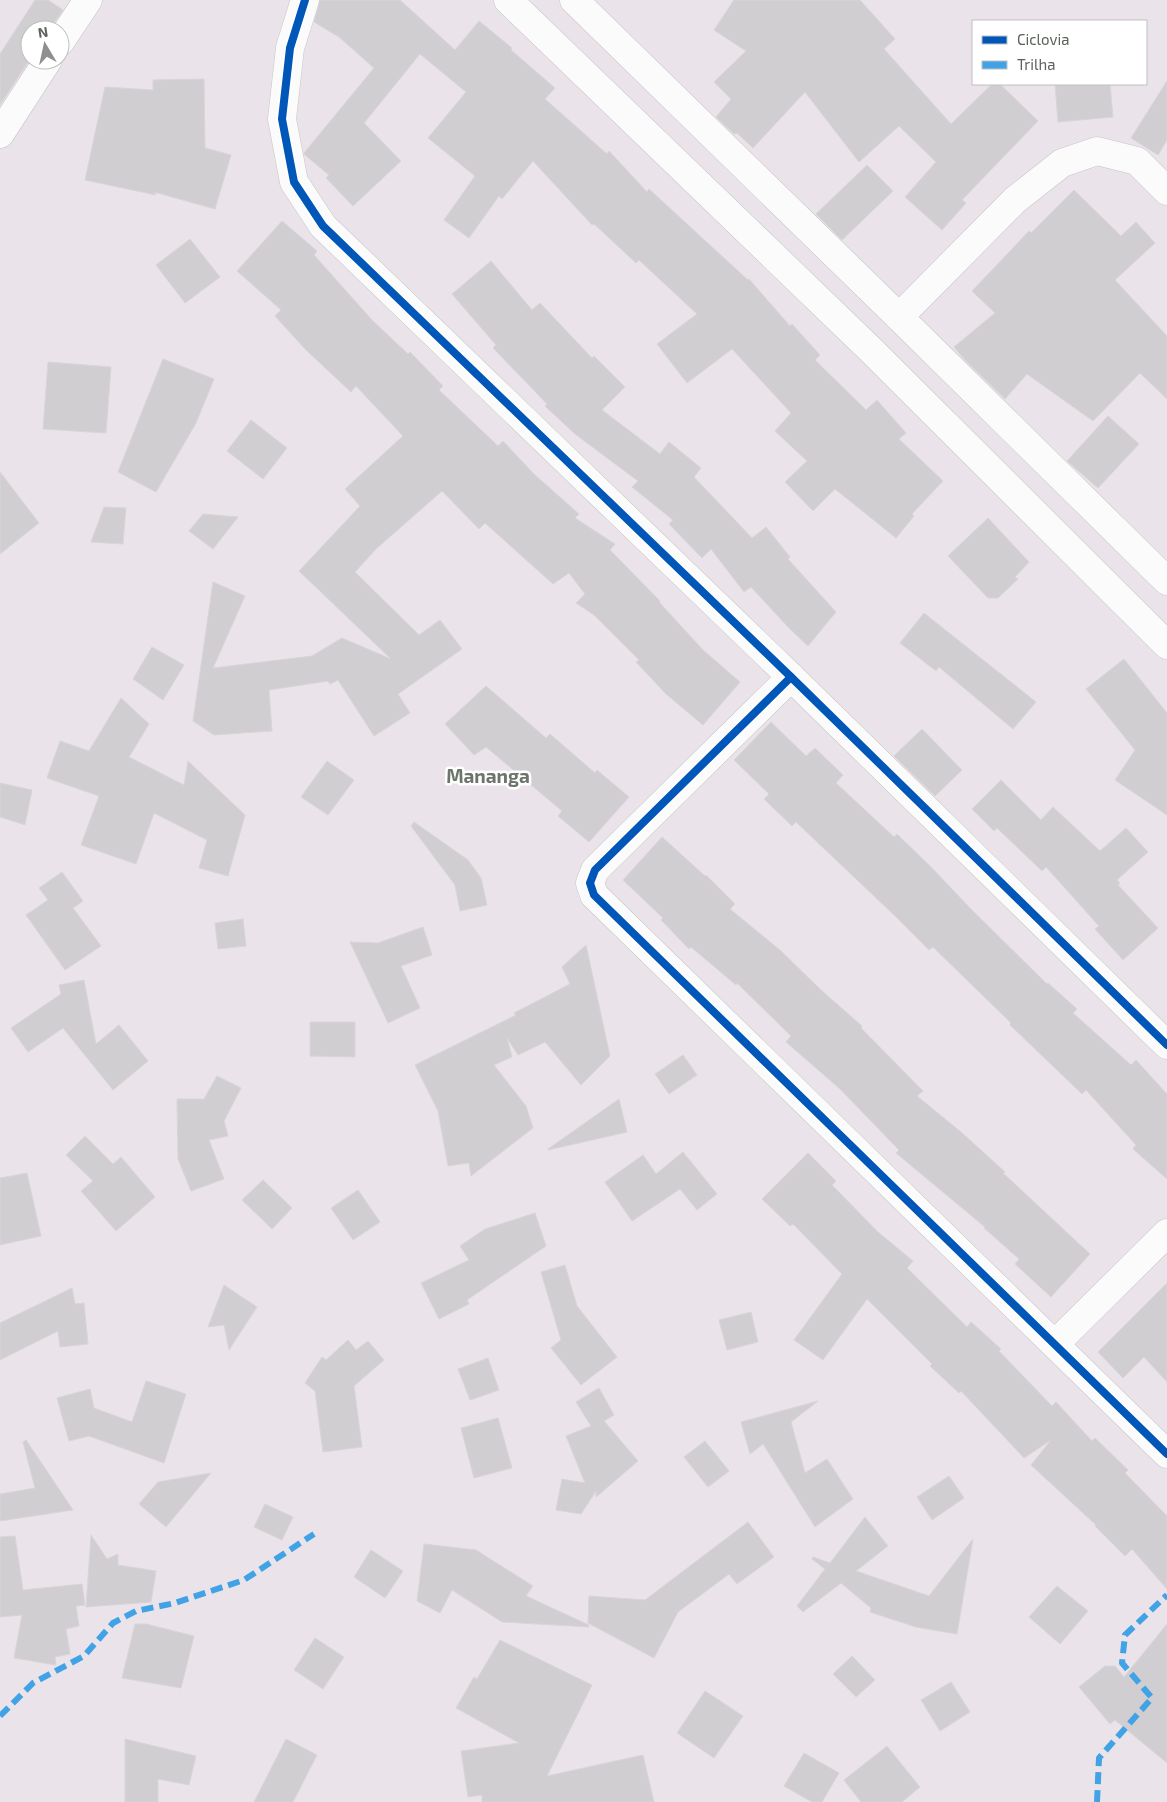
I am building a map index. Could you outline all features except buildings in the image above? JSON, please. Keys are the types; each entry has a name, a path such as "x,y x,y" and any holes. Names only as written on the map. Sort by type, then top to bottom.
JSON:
{"street":[{"path":"70,27 88,0"},
{"path":"305,0 290,48 282,120 294,182 323,226 791,677 1167,1045"},
{"path":"508,0 872,351 1167,645"},
{"path":"574,0 1167,581"},
{"path":"0,134 42,70"},
{"path":"899,317 1015,200 1062,163 1097,151 1137,161 1167,190"},
{"path":"791,677 595,870 590,883 594,895 1167,1454"},
{"path":"1055,1344 1167,1232"}],"marked path":[{"path":"0,1716 33,1683 84,1656 113,1623 136,1611 175,1603 244,1580 314,1534"},
{"path":"1097,1802 1099,1758 1152,1698 1122,1663 1125,1635 1167,1595"}],"cycle path":[{"path":"305,0 290,48 282,119 294,182 323,226 791,677 1167,1045"},
{"path":"791,677 595,870 590,883 594,895 1167,1454"}],"district":[{"name":"Mananga","path":"488,775"}]}
